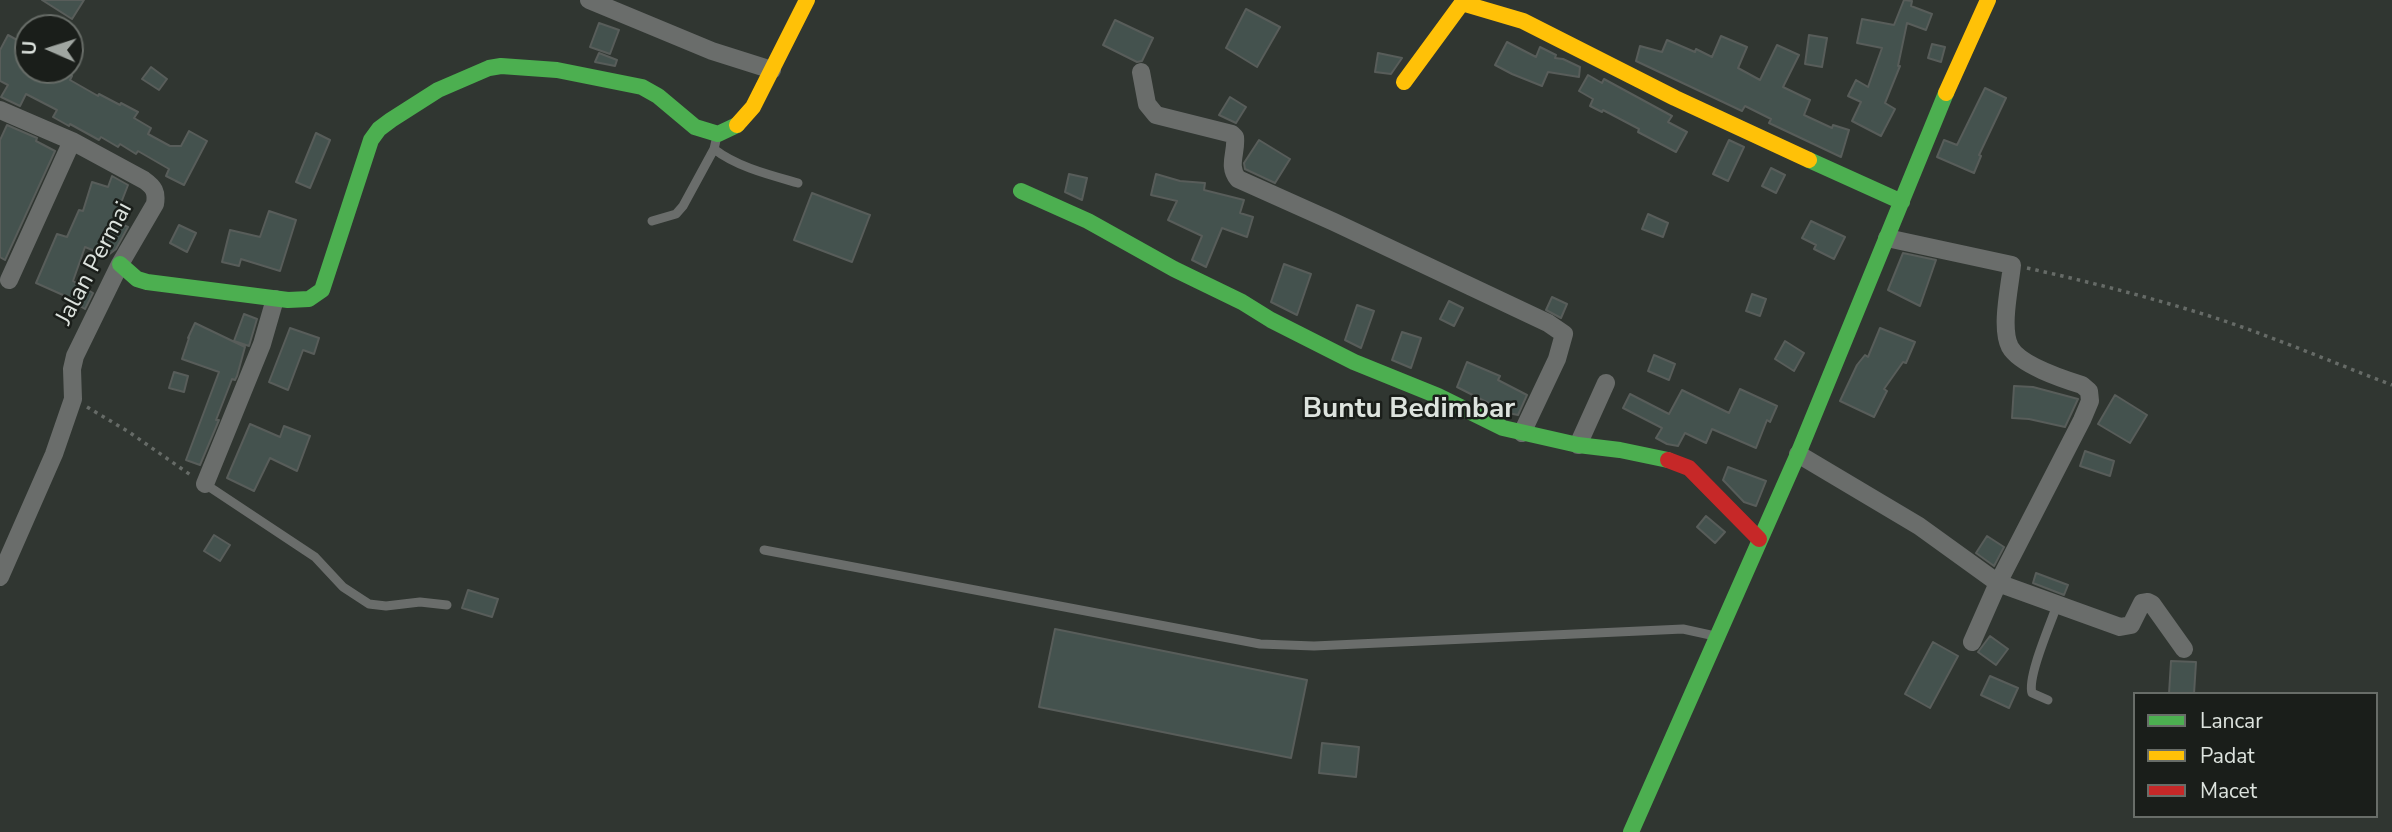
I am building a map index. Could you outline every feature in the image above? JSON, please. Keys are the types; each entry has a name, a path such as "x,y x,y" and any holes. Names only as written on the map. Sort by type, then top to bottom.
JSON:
{"street":[{"path":"589,0 712,51 772,70"},
{"path":"120,264 137,279 147,282 275,299 309,299 322,290 371,140 379,129 438,90 489,68 501,66 557,71 642,87 658,96 716,141 739,124 752,107 807,0"},
{"path":"1404,82 1462,1 1523,21 1675,98 1902,202"},
{"path":"1631,832 1798,454 1960,60 1981,2"},
{"path":"1141,72 1147,104 1156,115 1235,137 1232,163 1233,173 1238,180 1548,323 1564,334 1557,359 1522,433"},
{"name":"Jalan Permai","path":"0,110 72,141 144,180 153,187 156,194 155,204 120,264 75,356 72,369 72,404"},
{"path":"9,280 72,141"},
{"path":"1021,191 1088,221 1174,269 1354,362 1438,396 1503,428 1578,445 1662,457 1689,468 1759,540"},
{"path":"1887,238 2012,265 2006,330 2011,349 2043,370 2090,391 2090,401 1998,583 1972,642"},
{"path":"205,484 250,376 275,299"},
{"path":"1578,445 1606,383"},
{"path":"0,577 72,404"},
{"path":"1798,454 1919,526 1998,583 2120,627 2131,625 2142,603 2152,604 2184,649"}],"lane":[{"path":"652,221 676,214 683,206 716,141 741,164 798,183"},
{"path":"205,484 314,558 343,587 369,604 386,606 420,602 447,605"},
{"path":"764,550 1260,644 1314,646 1683,629 1717,637"},
{"path":"2048,700 2032,693 2030,689 2057,604"}],"path":[{"path":"2012,265 2073,278 2202,313 2392,385"},
{"path":"72,404 117,425 205,484"}],"building":[{"path":"42,0 84,0 75,14 64,14"},
{"path":"1904,0 1912,1 1911,6 1932,14 1926,30 1907,23 1900,66 1885,103 1895,109 1881,136 1852,121 1861,102 1848,96 1856,80 1868,87 1882,48 1857,43 1862,19 1894,25"},
{"path":"1246,9 1280,27 1257,67 1226,48"},
{"path":"1115,20 1153,38 1142,61 1137,62 1103,45"},
{"path":"599,23 619,30 610,54 590,47"},
{"path":"8,35 14,38 14,84 77,84 98,96 99,94 138,112 134,118 151,128 148,134 170,146 181,146 189,131 207,141 184,185 166,176 169,169 138,151 136,154 120,144 118,147 101,137 99,140 70,124 69,126 53,117 57,110 26,94 20,106 1,97 8,85 0,81 0,50"},
{"path":"1809,35 1827,38 1822,67 1805,64"},
{"path":"1721,36 1747,47 1738,68 1760,80 1777,45 1799,55 1783,87 1810,100 1804,115 1832,128 1833,125 1849,130 1841,157 1769,123 1771,119 1745,106 1742,111 1636,61 1640,46 1662,52 1667,40 1712,57"},
{"path":"1507,42 1536,57 1540,47 1556,55 1555,58 1580,67 1579,77 1548,72 1542,86 1512,74 1495,65"},
{"path":"1932,44 1945,47 1941,62 1928,58"},
{"path":"599,53 617,60 615,66 595,62"},
{"path":"1378,53 1402,58 1391,74 1375,72"},
{"path":"151,67 167,79 159,90 142,79"},
{"path":"1588,75 1602,83 1604,79 1672,116 1668,122 1687,132 1676,152 1638,132 1639,129 1590,106 1593,99 1579,91"},
{"path":"1985,88 2006,98 1979,155 1981,156 1974,173 1937,157 1944,140 1957,145"},
{"path":"1230,97 1246,107 1236,123 1219,115"},
{"path":"7,125 37,138 36,141 55,151 5,260 0,257 0,140"},
{"path":"316,133 330,140 310,188 296,182"},
{"path":"1259,140 1290,159 1275,183 1245,169 1244,163"},
{"path":"1729,140 1744,147 1728,181 1713,174"},
{"path":"1771,168 1785,175 1776,193 1762,186"},
{"path":"1069,174 1087,178 1082,200 1065,192"},
{"path":"1156,174 1180,181 1205,183 1204,190 1244,200 1240,213 1253,217 1247,237 1222,228 1206,267 1192,260 1202,236 1168,220 1177,201 1151,195"},
{"path":"112,176 128,185 114,221 128,227 116,249 107,256 85,247 73,281 93,293 85,309 71,301 72,299 36,283 57,234 67,237 79,210 83,211 92,182 108,187"},
{"path":"812,193 870,215 852,262 794,240"},
{"path":"269,211 296,220 280,271 241,259 239,266 222,262 230,230 260,237"},
{"path":"1648,214 1668,223 1663,237 1642,229"},
{"path":"1811,221 1845,237 1834,259 1814,249 1816,245 1802,238"},
{"path":"179,225 196,233 187,252 170,243"},
{"path":"1903,253 1936,260 1920,306 1888,290"},
{"path":"1284,264 1311,274 1297,315 1271,302"},
{"path":"1752,294 1766,299 1760,316 1746,311"},
{"path":"1552,297 1567,304 1561,318 1546,310"},
{"path":"1449,301 1463,308 1454,326 1440,319"},
{"path":"1357,305 1374,311 1361,348 1345,340"},
{"path":"244,314 257,319 249,346 234,341"},
{"path":"195,323 245,347 237,376 235,380 232,379 216,420 219,420 200,465 186,460 219,372 182,359"},
{"path":"290,328 319,338 314,354 303,350 288,390 269,382"},
{"path":"1880,328 1915,342 1906,363 1903,362 1884,389 1887,391 1874,417 1840,401 1857,365 1865,355 1868,357"},
{"path":"1402,332 1421,338 1411,368 1392,360"},
{"path":"1785,341 1804,353 1794,371 1775,359"},
{"path":"1654,355 1675,364 1669,380 1648,371"},
{"path":"1467,362 1500,376 1498,380 1527,395 1518,415 1508,413 1457,387"},
{"path":"174,372 188,376 184,392 169,388"},
{"path":"2014,386 2033,387 2078,399 2065,427 2012,418"},
{"path":"1740,389 1777,406 1770,422 1767,420 1756,448 1712,429 1706,443 1685,433 1678,446 1667,444 1656,438 1662,428 1623,408 1630,394 1669,414 1682,390 1729,413"},
{"path":"2115,395 2147,415 2130,443 2098,424"},
{"path":"250,424 280,437 284,426 310,436 297,471 270,458 254,491 227,478"},
{"path":"2085,451 2114,461 2110,476 2080,466"},
{"path":"1728,467 1766,481 1756,506 1744,502 1723,480"},
{"path":"1706,516 1725,532 1715,543 1697,527"},
{"path":"214,535 230,545 220,561 204,551"},
{"path":"1987,536 2004,547 1994,566 1976,553"},
{"path":"2036,573 2068,585 2064,595 2033,583"},
{"path":"468,590 498,599 492,617 462,608"},
{"path":"1055,629 1307,680 1291,758 1039,707"},
{"path":"1990,636 2008,649 1996,665 1978,652"},
{"path":"1933,642 1958,656 1930,708 1905,694"},
{"path":"2171,661 2196,662 2194,692 2169,692"},
{"path":"1990,676 2018,688 2009,708 1981,695"},
{"path":"1322,743 1359,747 1356,777 1319,773"}],"traffic: fast":[{"path":"120,264 137,279 147,282 288,300 309,299 322,290 371,140 379,129 438,90 489,68 501,66 557,70 642,87 658,96 695,127 718,134 737,125"},
{"path":"1631,832 1798,454 1946,93"},
{"path":"1809,160 1902,202"},
{"path":"1021,191 1088,221 1174,269 1354,362 1438,396 1503,428 1578,445 1668,460"}],"traffic: slow":[{"path":"737,125 753,107 807,0"},
{"path":"1946,93 1988,0"},
{"path":"1404,82 1462,3 1523,21 1675,98 1809,160"}],"traffic: jam":[{"path":"1668,460 1689,468 1759,539"}],"district":[{"name":"Buntu Bedimbar","path":"1409,410"}]}
